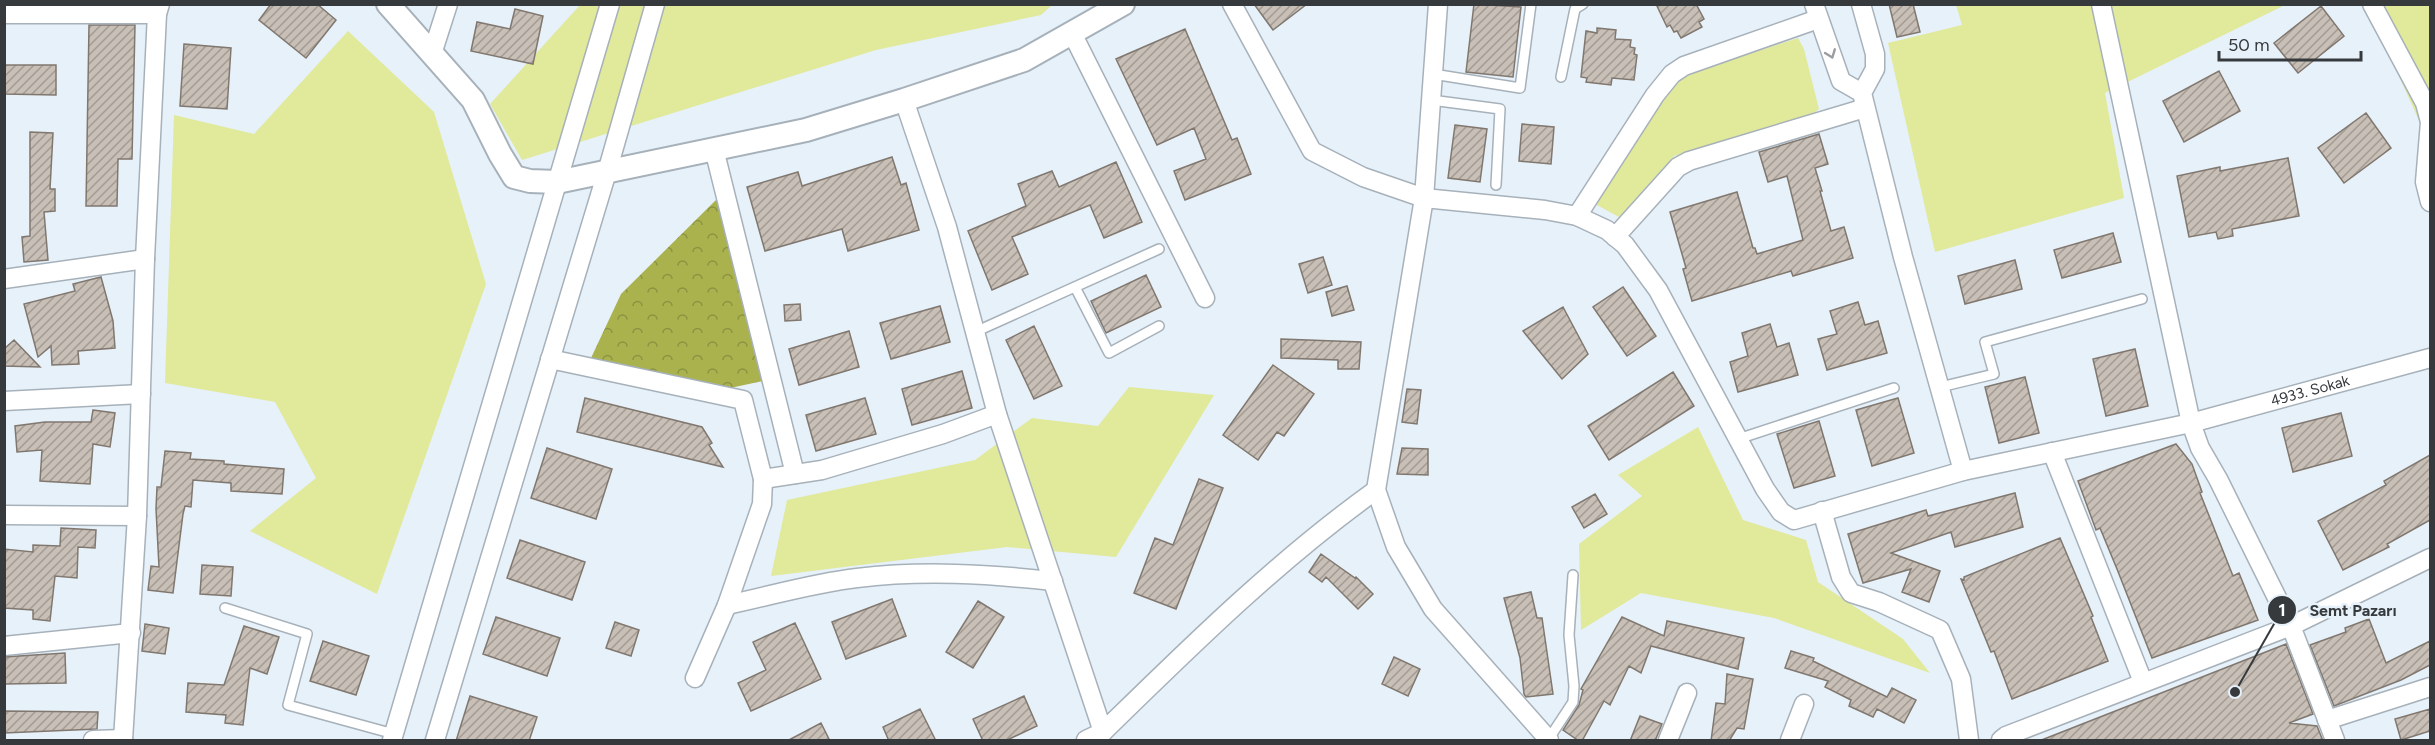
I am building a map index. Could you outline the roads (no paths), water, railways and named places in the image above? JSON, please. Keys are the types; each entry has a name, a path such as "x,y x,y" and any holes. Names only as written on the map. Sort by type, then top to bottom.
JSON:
{"street":[{"path":"388,4 472,100 514,177 530,182 557,182 806,130 1024,60 1123,4"},
{"path":"432,54 448,4"},
{"path":"393,737 610,4"},
{"path":"435,741 655,4"},
{"name":"4933. Sokak","path":"1232,4 1312,151 1363,177 1424,198 1545,210 1577,216 1607,230 1624,245 1658,290 1738,439 1781,513 1794,519 1963,471 2191,423 2430,358"},
{"path":"1438,4 1424,198 1376,490 1396,547 1433,609 1548,740"},
{"path":"1615,237 1678,167 1689,161 1863,100 1875,69 1875,54 1861,4"},
{"path":"2102,4 2191,423 2200,448 2218,478 2291,626 2335,741"},
{"path":"2372,4 2425,103 2430,122 2425,182 2430,202"},
{"path":"4,14 158,9 145,259 131,633 123,740 93,741"},
{"path":"1577,216 1655,95 1672,74 1684,66 1816,12 1841,81 1863,100 1903,257 1963,471"},
{"path":"1072,33 1205,298"},
{"path":"904,100 947,227 997,414 1103,732"},
{"path":"714,149 795,474"},
{"path":"4,279 145,259"},
{"path":"550,359 743,400 763,479 762,504 727,605 695,678"},
{"path":"4,401 141,394"},
{"path":"763,479 822,470 932,438 997,414"},
{"path":"2052,452 2143,682"},
{"path":"1086,741 1103,732 1214,623 1335,519 1376,490"},
{"path":"1822,511 1841,577 1851,593 1879,602 1940,630 1961,679 1969,741"},
{"path":"4,515 136,516"},
{"path":"2001,741 2006,736 2291,626 2430,558"},
{"path":"727,605 854,578 891,574 969,573 1053,581"},
{"path":"4,646 131,633"},
{"path":"2327,720 2430,687"},
{"path":"1668,741 1687,693"},
{"path":"1790,741 1804,704"}],"lane":[{"path":"1434,74 1520,88 1531,4"},
{"path":"1561,77 1575,9 1583,4"},
{"path":"1431,100 1500,110 1496,185"},
{"path":"975,332 1159,249"},
{"path":"1075,287 1109,353 1160,326"},
{"path":"1940,387 1994,374 1985,342 2142,299"},
{"path":"1738,439 1894,388"},
{"path":"1548,740 1573,702 1574,686 1569,635 1573,575"},
{"path":"225,608 307,634 288,705 393,737"}],"place":[{"name":"Semt Pazarı","path":"2235,692"}]}
